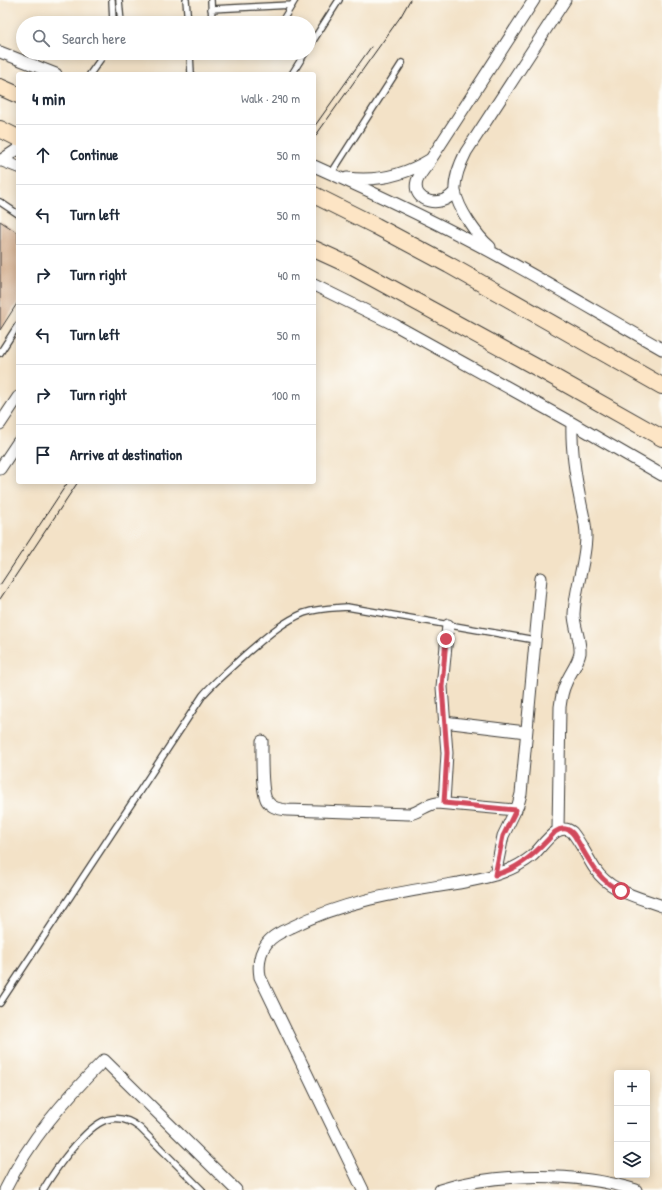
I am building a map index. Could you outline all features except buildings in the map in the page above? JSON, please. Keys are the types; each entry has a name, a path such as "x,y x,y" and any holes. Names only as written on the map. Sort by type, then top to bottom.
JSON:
{"main road":[{"path":"0,87 16,95"},
{"path":"0,130 16,137"},
{"path":"316,196 369,222 449,265 662,386"},
{"path":"316,250 349,265 662,438"}],"street":[{"path":"455,191 448,198 439,202 430,202 419,195 416,186 417,181 534,0"},
{"path":"505,259 486,244 471,225 459,203 455,191 458,172 466,152 566,0"},
{"path":"0,52 16,58"},
{"path":"20,60 51,72"},
{"path":"0,160 16,150"},
{"path":"331,174 358,179 385,178 409,171 431,159"},
{"path":"0,160 16,166"},
{"path":"316,167 439,224 505,259 662,349"},
{"path":"316,286 395,326 572,423 662,475"},
{"path":"0,424 16,400"},
{"path":"558,830 560,707 563,691 580,653 574,614 586,535 584,516 573,462 572,423"},
{"path":"0,469 16,445"},
{"path":"495,875 503,836 516,810 521,794 541,578"},
{"path":"444,803 447,753 442,687 448,625"},
{"path":"444,722 526,732"},
{"path":"262,741 264,792 268,802 276,808 409,814 437,802 516,810"},
{"path":"363,1190 260,977 258,968 259,960 262,951 273,937 320,914 350,904 374,898 475,880 512,869 534,855 558,830 565,829 572,832 594,869 609,885 662,906"},
{"path":"6,1190 22,1159 38,1135 73,1091 104,1060 236,1190"},
{"path":"440,1190 481,1181 519,1177 549,1177 593,1181 636,1190"}],"lane":[{"path":"112,0 113,16"},
{"path":"120,0 120,16"},
{"path":"186,0 187,16"},
{"path":"210,0 212,16"},
{"path":"316,36 340,0"},
{"path":"211,9 294,2"},
{"path":"285,16 294,2"},
{"path":"91,72 100,60"},
{"path":"191,60 192,72"},
{"path":"293,72 301,60"},
{"path":"331,174 402,63"},
{"path":"0,202 16,213"},
{"path":"0,353 16,328"},
{"path":"0,1003 196,704 218,678 286,622 305,613 326,608 346,607 535,640"},
{"path":"43,1190 63,1160 76,1144 98,1124 115,1118 133,1122 202,1190"}],"tram line":[{"path":"316,135 401,16 410,0"},
{"path":"316,124 371,47"},
{"path":"0,585 67,484"},
{"path":"0,599 77,484"}],"route":[{"path":"446,639 442,687 447,753 444,803 516,810 503,836 495,875 523,863 534,855 555,832 565,829 572,832 594,869 603,880 621,891"}]}
